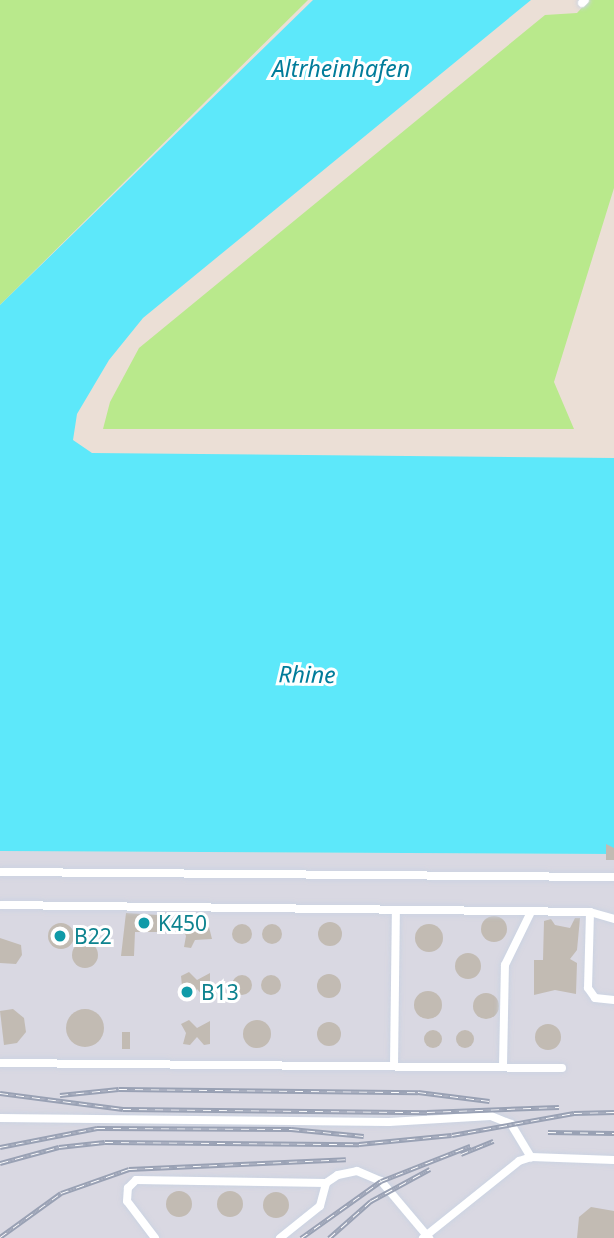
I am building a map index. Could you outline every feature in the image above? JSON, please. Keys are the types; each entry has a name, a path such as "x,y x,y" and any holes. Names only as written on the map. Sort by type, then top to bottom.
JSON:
{"street":[{"path":"0,872 614,877"},
{"path":"0,905 590,912 614,919"},
{"path":"394,1066 396,910"},
{"path":"503,1066 505,965 531,912"},
{"path":"590,912 588,988 595,998 614,1000"},
{"path":"0,1063 562,1068"},
{"path":"0,1118 389,1122 491,1116 511,1124 531,1157"},
{"path":"155,1238 127,1201 128,1188 136,1180 326,1183 338,1175 357,1171 381,1181 426,1237 519,1161 531,1157 614,1160"},
{"path":"280,1238 320,1206 326,1183"}],"shaded area":[{"path":"0,851 614,854 614,1238 0,1238"}],"green space":[{"path":"0,0 308,0 0,305"},
{"path":"589,0 614,0 614,188 554,382 574,429 103,429 110,402 139,348 545,15 577,13"}],"water":[{"path":"313,0 531,0 143,318 109,360 77,414 73,440 92,453 614,458 614,854 0,851 0,305"}],"building":[{"path":"606,844 614,848 614,860 606,860"},
{"path":"126,913 159,915 158,932 135,932 134,956 121,956"},
{"path":"494,916 503,920 507,929 503,938 494,942 485,938 481,929 485,920"},
{"path":"575,918 580,918 577,950 570,959 577,963 576,994 555,990 534,995 534,960 543,960 544,921 551,919 555,925 570,928"},
{"path":"330,922 339,925 342,934 339,943 330,946 321,943 318,934 321,925"},
{"name":"B22","path":"61,923 71,926 74,936 71,946 61,949 51,946 48,936 51,926"},
{"path":"189,923 197,930 209,927 212,939 195,940 191,948 184,947 186,936 182,927"},
{"path":"242,924 249,927 252,934 249,941 242,944 235,941 232,934 235,927"},
{"path":"272,924 279,927 282,934 279,941 272,944 265,941 262,934 265,927"},
{"path":"429,924 439,928 443,938 439,948 429,952 419,948 415,938 419,928"},
{"path":"0,938 21,945 22,955 16,964 0,963"},
{"path":"85,942 94,946 98,955 94,964 85,968 76,964 72,955 76,946"},
{"path":"468,953 477,957 481,966 477,975 468,979 459,975 455,966 459,957"},
{"path":"189,972 197,980 210,973 210,996 204,997 197,989 190,997 183,996 181,976"},
{"path":"329,974 338,977 341,986 338,995 329,998 320,995 317,986 320,977"},
{"path":"242,975 249,978 252,985 249,992 242,995 235,992 232,985 235,978"},
{"path":"267,975 275,975 281,985 275,995 267,995 261,989 261,981"},
{"path":"428,991 438,995 442,1005 438,1015 428,1019 418,1015 414,1005 418,995"},
{"path":"486,993 495,997 499,1006 495,1015 486,1019 477,1015 473,1006 477,997"},
{"path":"13,1009 24,1018 26,1032 17,1043 4,1045 0,1011"},
{"path":"85,1009 98,1015 104,1028 98,1041 85,1047 72,1041 66,1028 72,1015"},
{"path":"189,1020 197,1028 210,1021 210,1044 204,1045 197,1037 190,1045 183,1044 186,1033 181,1024"},
{"path":"257,1020 267,1024 271,1034 267,1044 257,1048 247,1044 243,1034 247,1024"},
{"path":"329,1022 338,1025 341,1034 338,1043 329,1046 320,1043 317,1034 320,1025"},
{"path":"548,1024 557,1028 561,1037 557,1046 548,1050 539,1046 535,1037 539,1028"},
{"path":"429,1030 437,1030 442,1039 440,1046 429,1048 424,1043 424,1035"},
{"path":"461,1030 469,1030 474,1039 472,1046 461,1048 456,1043 456,1035"},
{"path":"122,1032 130,1032 130,1049 122,1049"},
{"path":"179,1191 188,1195 192,1204 188,1213 179,1217 170,1213 166,1204 170,1195"},
{"path":"230,1191 239,1195 243,1204 239,1213 230,1217 221,1213 217,1204 221,1195"},
{"path":"276,1192 285,1196 289,1205 285,1214 276,1218 267,1214 263,1205 267,1196"},
{"path":"591,1207 614,1211 614,1238 577,1238 579,1217"}],"railway":[{"path":"60,1095 119,1089 418,1092 489,1101"},
{"path":"0,1093 123,1109 427,1112 559,1107"},
{"path":"0,1163 59,1147 105,1142 359,1144 452,1135 574,1113 614,1112"},
{"path":"0,1147 97,1128 291,1129 364,1136"},
{"path":"548,1132 614,1133"},
{"path":"461,1154 494,1141"},
{"path":"301,1238 381,1181 470,1146"},
{"path":"0,1237 61,1193 129,1169 346,1159"},
{"path":"329,1238 371,1201 430,1169"}],"place":[{"name":"K450","path":"144,923"},
{"name":"B22","path":"60,936"},
{"name":"B13","path":"187,992"}],"water label":[{"name":"Altrheinhafen","path":"341,68"},
{"name":"Rhine","path":"307,674"}]}
